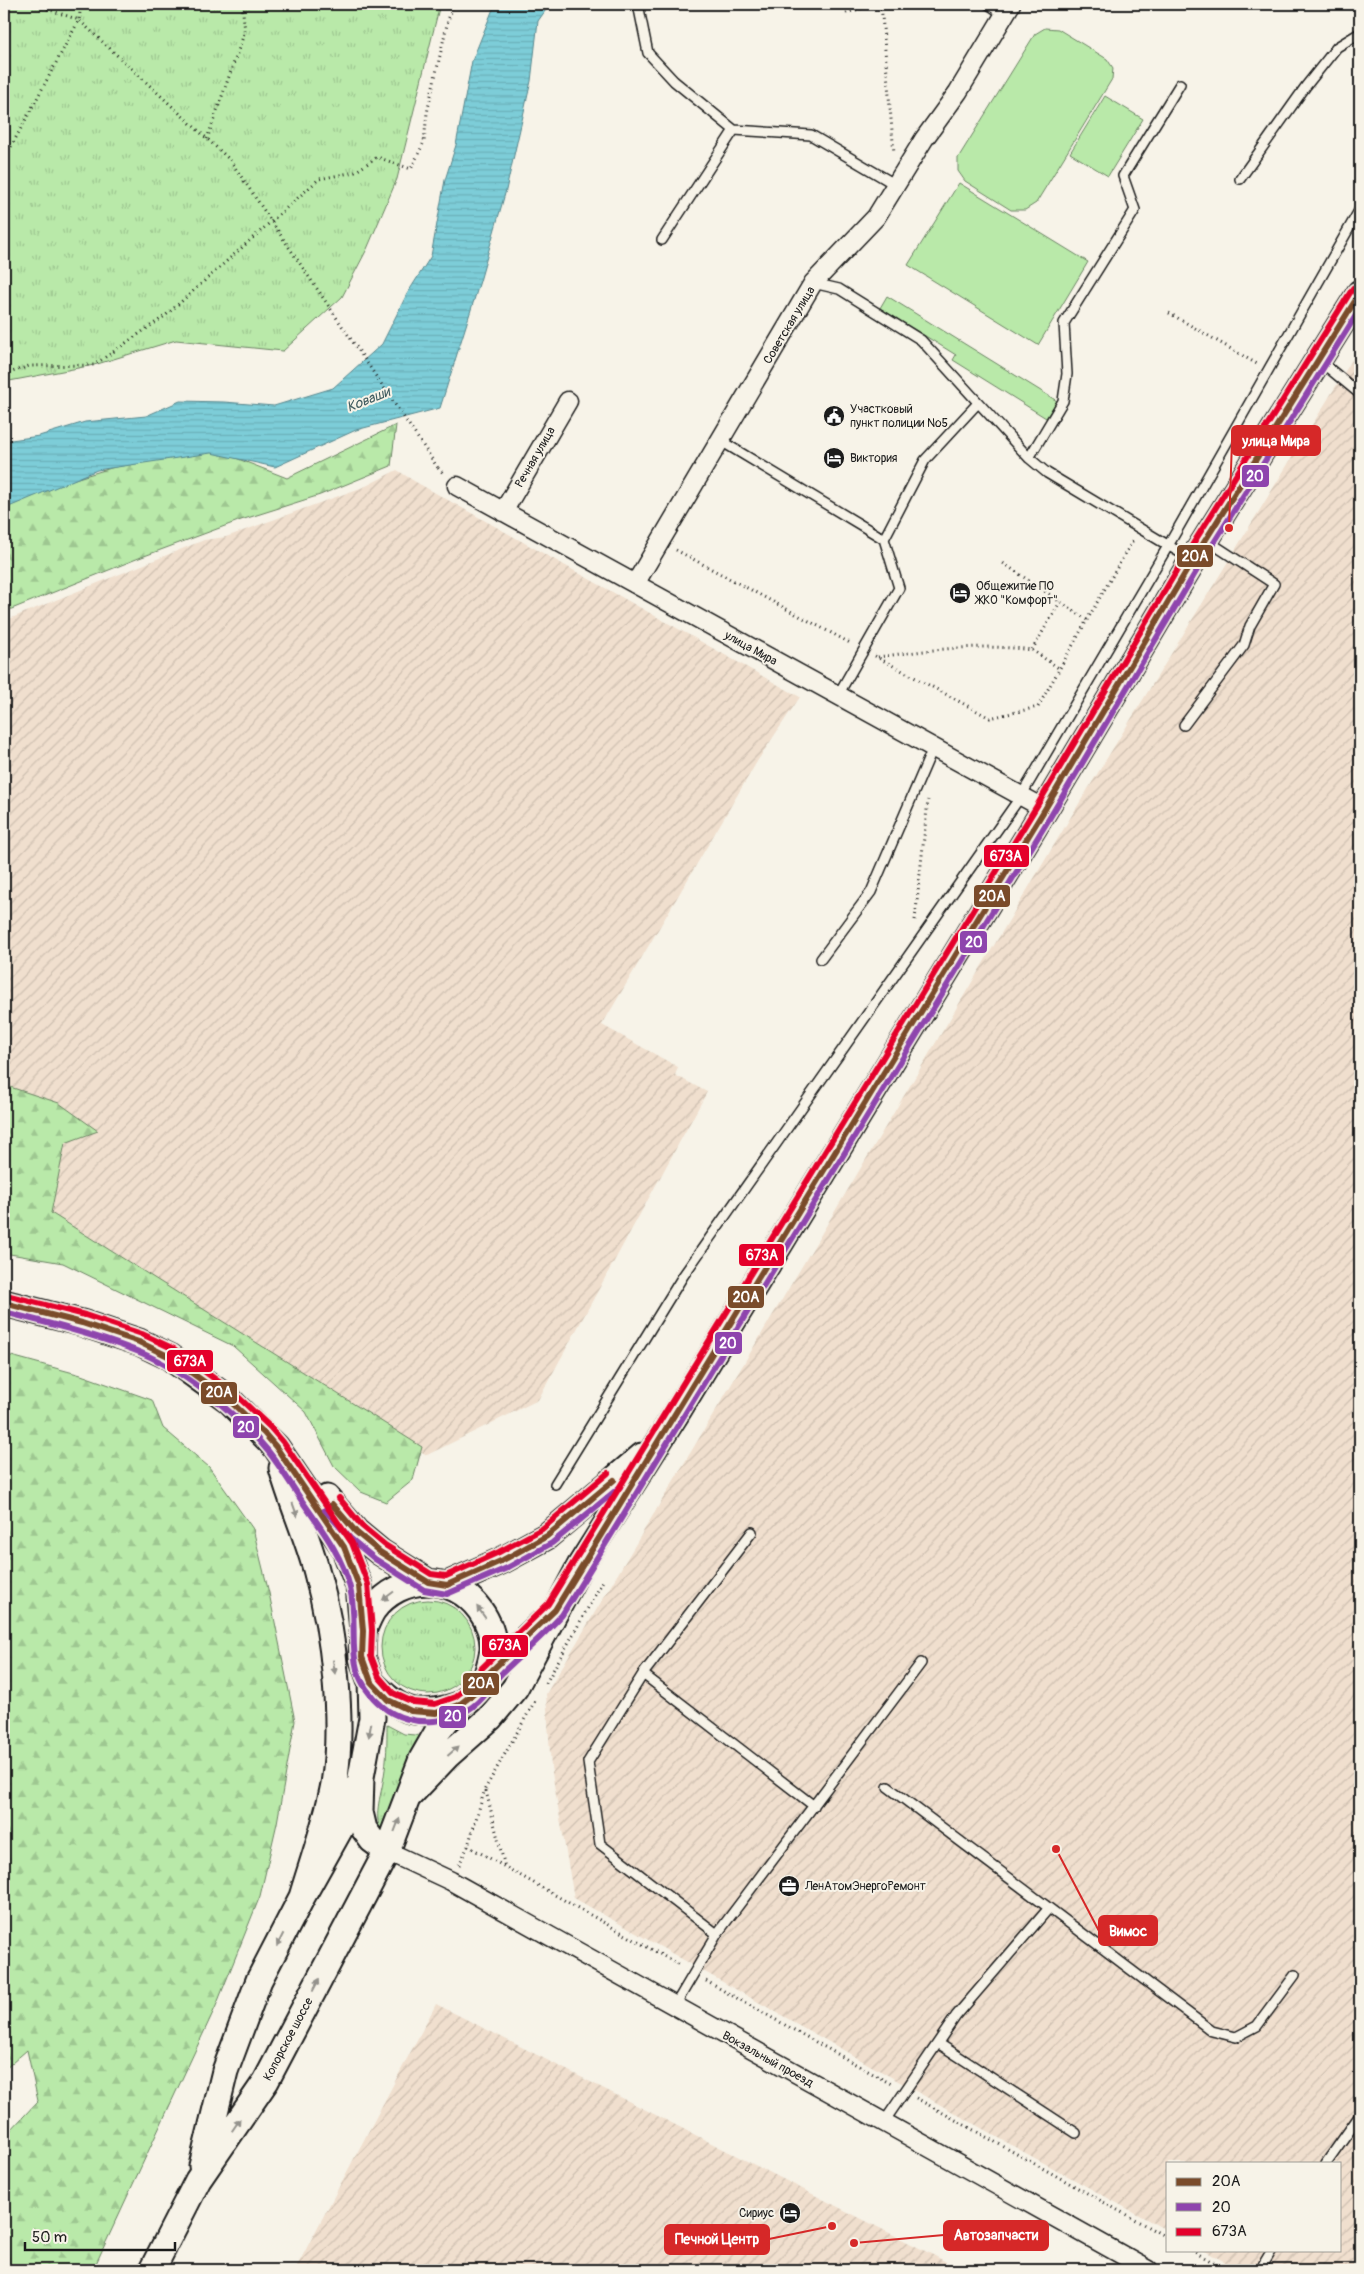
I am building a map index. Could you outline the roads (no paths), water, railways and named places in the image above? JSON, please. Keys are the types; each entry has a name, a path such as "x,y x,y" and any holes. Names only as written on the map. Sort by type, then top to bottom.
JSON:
{"main road":[{"path":"407,1798 447,1756 490,1718 515,1688 580,1566 659,1442 1045,809 1193,560 1360,293"},
{"path":"4,1303 82,1323 139,1342 170,1357 229,1400 276,1447 308,1474 356,1532 380,1552 438,1583 471,1598 488,1621 493,1648 487,1675"},
{"path":"363,1631 372,1611 387,1595 406,1585 438,1583 503,1560 546,1536 659,1442"},
{"path":"276,1447 344,1547 359,1586 363,1631 362,1657 371,1682 372,1718 361,1777 360,1812 364,1829 372,1840 387,1851"},
{"path":"276,1447 292,1504 317,1572 329,1628 336,1679 337,1728 334,1783 319,1842 302,1897"},
{"path":"371,1682 388,1700 411,1711 436,1713 460,1705 476,1692 487,1675 555,1610"},
{"name":"Копорское шоссе","path":"152,2270 198,2180 266,2081 387,1851 422,1758 438,1732 460,1705"},
{"path":"198,2180 225,2070 259,1980 340,1829 361,1777"}],"street":[{"name":"Советская улица","path":"635,584 812,283 876,217 924,139 958,92 1007,9"},
{"name":"Речная улица","path":"503,512 568,401"},
{"name":"улица Мира","path":"457,486 1045,809"},
{"name":"Вокзальный проезд","path":"387,1851 451,1881 1149,2270"}],"lane":[{"path":"638,4 648,53 674,81 734,130 811,135 896,185"},
{"path":"988,4 1007,9"},
{"path":"1240,179 1318,70 1337,47 1360,33"},
{"path":"1029,458 1064,401 1067,374 1064,324 1135,210 1123,176 1180,84"},
{"path":"662,240 734,130"},
{"path":"555,1484 683,1276 1020,796 1168,546 1360,209"},
{"path":"812,283 839,289 921,340 1029,458 1047,473 1193,560"},
{"path":"1319,360 1360,394"},
{"path":"884,539 925,460 978,403"},
{"path":"721,440 884,539 899,588 838,696"},
{"path":"1184,725 1244,645 1250,626 1274,584 1206,539"},
{"path":"821,959 871,892 933,748"},
{"path":"717,1934 600,1844 588,1762 643,1674 752,1532"},
{"path":"674,2006 717,1934 921,1664"},
{"path":"643,1674 814,1806"},
{"path":"888,1787 1212,2031 1236,2037 1257,2026 1295,1975"},
{"path":"884,2122 956,2016 1049,1908"},
{"path":"938,2043 1076,2133"},
{"path":"1327,2162 1360,2115"},
{"path":"1260,2270 1271,2252"}],"water":[{"name":"Коваши","path":"495,4 550,4 538,21 531,81 506,190 440,408 356,430 275,467 211,453 97,470 4,509 4,441 39,436 85,422 146,416 180,401 274,406 333,388 382,344 407,294 431,256 445,180 456,145 472,61"}],"place":[{"name":"Участковый пункт полиции №5","path":"834,416"},
{"name":"Виктория","path":"834,458"},
{"name":"улица Мира","path":"1229,528"},
{"name":"Общежитие ПО ЖКО \"Комфорт\"","path":"960,593"},
{"name":"Вимос","path":"1056,1849"},
{"name":"ЛенАтомЭнергоРемонт","path":"789,1886"},
{"name":"Сириус","path":"790,2213"},
{"name":"Печной Центр","path":"832,2226"},
{"name":"Автозапчасти","path":"854,2243"}]}
